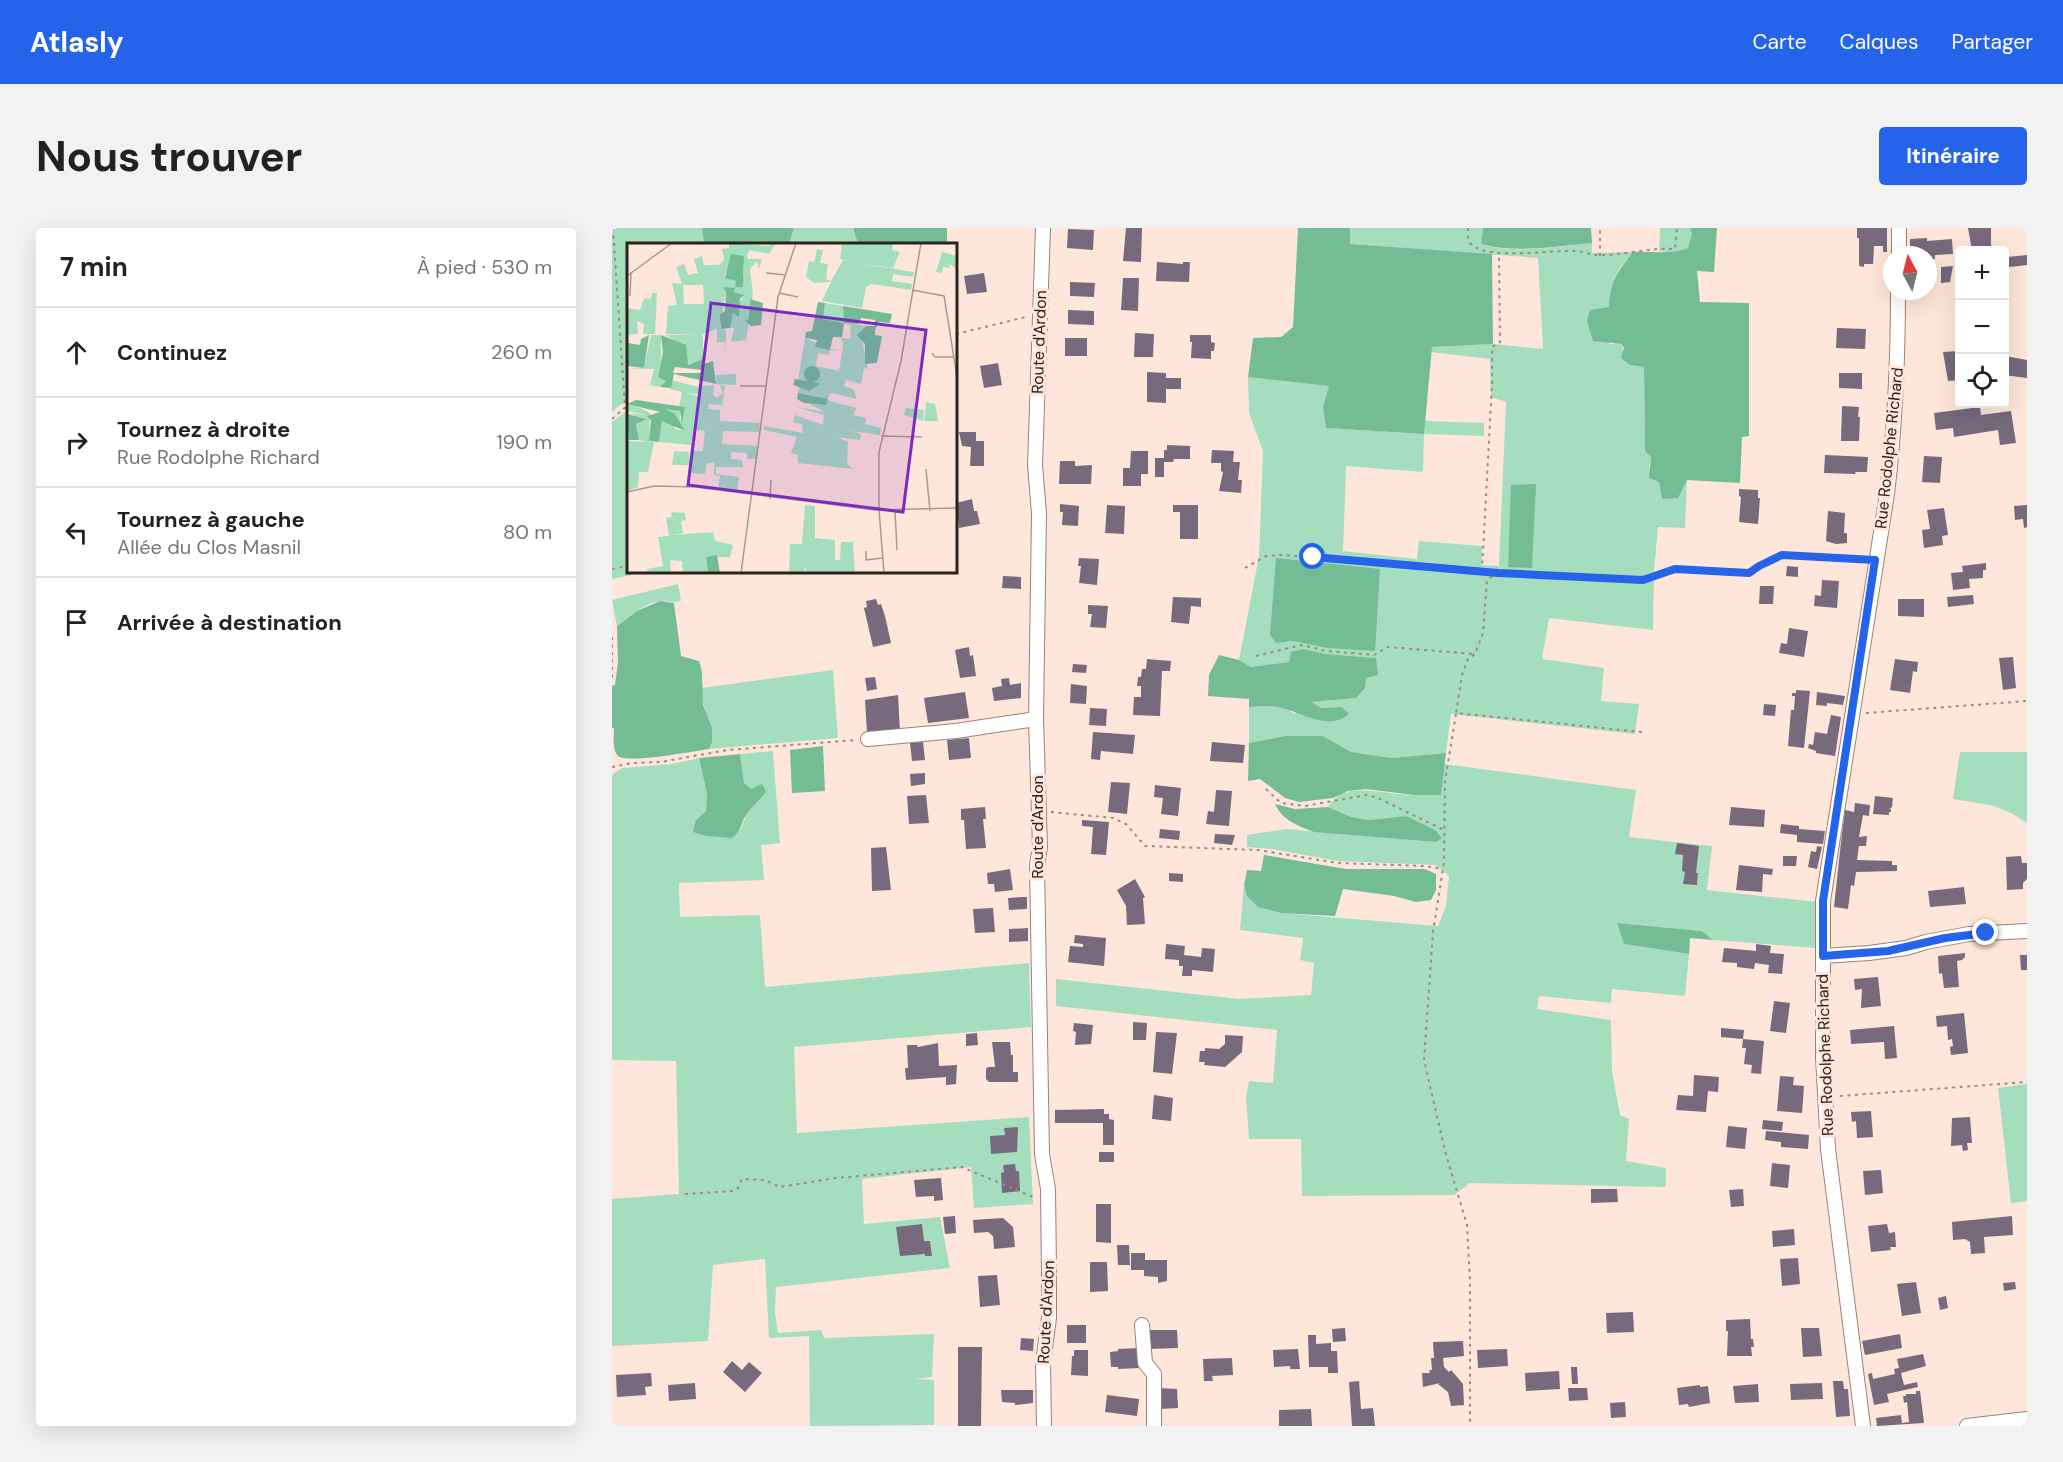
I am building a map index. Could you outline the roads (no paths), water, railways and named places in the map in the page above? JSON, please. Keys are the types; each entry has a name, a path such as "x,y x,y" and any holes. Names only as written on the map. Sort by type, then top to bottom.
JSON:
{"street":[{"name":"Route d'Ardon","path":"1043,228 1035,465 1039,513 1036,719 1040,847 1037,865 1042,1142 1048,1199 1049,1318 1043,1362 1044,1426"},
{"path":"1899,228 1899,246"},
{"name":"Rue Rodolphe Richard","path":"1863,1426 1828,1149 1823,1057 1823,901 1892,452 1898,356 1898,300"},
{"path":"868,739 956,731 1036,719"},
{"path":"1823,956 1906,948 1969,934 2027,932"},
{"path":"1142,1325 1145,1363 1154,1374 1154,1426"},
{"path":"1967,1426 2027,1419"}]}
